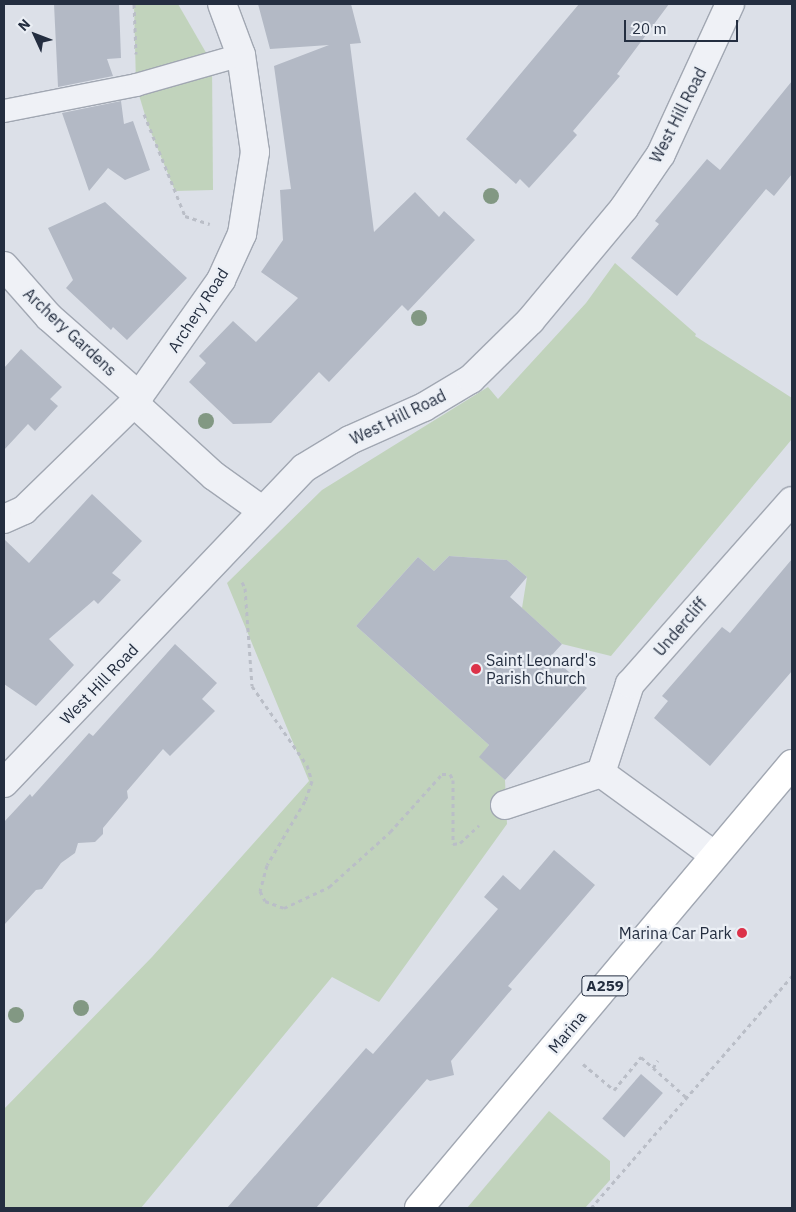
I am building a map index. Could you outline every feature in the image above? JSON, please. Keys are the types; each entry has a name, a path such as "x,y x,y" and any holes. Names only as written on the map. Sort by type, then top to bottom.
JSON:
{"highway":[{"name":"Marina","path":"419,1208 792,764"}],"street":[{"name":"Archery Road","path":"4,519 24,510 137,399 221,280 242,234 255,152 241,55 222,4"},
{"name":"West Hill Road","path":"4,783 226,554 304,468 350,440 424,407 471,378 530,321 624,208 661,154 692,91 730,4"},
{"name":"Archery Gardens","path":"4,266 49,317 137,399"},
{"path":"137,399 214,476 263,511"},
{"name":"Undercliff","path":"601,773 630,684 792,500"},
{"path":"505,805 601,773 714,855"}],"lane":[{"path":"4,111 136,85 241,55"}],"path":[{"path":"134,4 136,85 148,125 184,216 242,234"},
{"path":"226,554 246,588 252,686 307,765 312,781 305,801 267,866 260,891 265,901 284,908 329,888 390,832 442,774 450,774 453,780 453,844 460,843 505,805"},
{"path":"591,1208 792,976"},
{"path":"557,1043 614,1090 641,1057 687,1098"},
{"path":"653,1068 658,1060"}],"green space":[{"path":"134,4 178,4 212,63 213,190 175,191 148,125 136,85"},
{"path":"615,263 696,334 695,336 792,398 792,439 611,656 562,644 522,608 527,577 507,560 449,556 434,571 418,557 356,626 489,745 480,757 505,780 507,824 379,1002 332,977 141,1208 4,1208 4,1109 152,957 309,781 227,583 322,490 488,387 498,399 586,303"},
{"path":"549,1111 610,1161 610,1180 585,1208 467,1208"}],"building":[{"path":"54,4 119,4 121,58 107,59 113,76 58,87"},
{"path":"258,4 351,4 361,43 350,44 374,232 415,192 439,217 444,211 475,240 408,311 402,305 329,382 319,372 271,423 233,424 189,382 206,363 199,356 233,321 256,342 298,298 261,272 283,240 280,190 291,189 274,66 329,45 270,49"},
{"path":"579,4 669,4 617,74 620,76 573,131 577,135 529,188 520,179 516,184 466,139"},
{"path":"792,81 792,174 774,196 766,189 677,296 631,258 659,224 655,221 707,159 720,170"},
{"path":"121,101 124,124 133,121 150,170 125,180 108,168 89,191 62,113"},
{"path":"105,202 187,278 127,340 113,327 111,330 66,288 73,280 48,228"},
{"path":"21,349 62,387 50,399 58,406 35,431 28,424 4,450 4,368"},
{"path":"92,494 142,541 112,573 121,580 98,604 94,600 49,639 74,665 36,706 4,684 4,539 29,563"},
{"name":"Saint Leonard's Parish Church","path":"449,556 507,560 527,577 510,597 562,644 551,656 587,688 505,780 479,757 489,745 356,626 418,557 434,571"},
{"path":"792,559 792,671 710,766 654,718 668,701 662,696 722,627 730,633"},
{"path":"175,644 217,683 202,699 215,711 170,756 163,749 127,791 128,798 103,828 103,834 95,842 78,843 75,853 61,863 42,889 36,890 4,925 4,822 30,794 32,797 89,733 93,736"},
{"path":"554,850 595,885 508,986 512,989 451,1061 454,1075 430,1081 427,1079 316,1208 227,1208 366,1048 373,1054 498,909 484,897 503,875 520,890"},
{"path":"641,1074 663,1093 624,1138 602,1119"}],"place":[{"name":"Saint Leonard's Parish Church","path":"476,669"},
{"name":"Marina Car Park","path":"742,933"}]}
